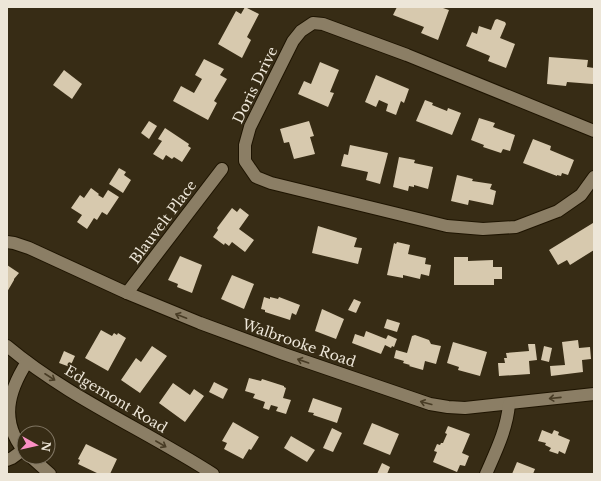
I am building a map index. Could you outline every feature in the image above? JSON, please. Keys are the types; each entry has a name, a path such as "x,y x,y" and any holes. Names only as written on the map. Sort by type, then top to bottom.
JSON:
{"street":[{"name":"Doris Drive","path":"594,131 407,55 323,24 313,23 301,31 293,41 250,127 245,145 245,161 256,177 271,183 447,226 483,229 516,227 558,211 581,196 594,177"},
{"name":"Blauvelt Place","path":"127,293 222,169"},
{"name":"Walbrooke Road","path":"7,242 29,248 127,293 207,326 430,404 454,408 465,408 594,394"},
{"name":"Edgemont Road","path":"7,346 27,362 92,405 213,474"},
{"path":"16,437 12,431 10,423 9,407 12,390 18,375 27,362"},
{"path":"486,474 503,433 509,404"},
{"path":"40,465 50,474"}],"building":[{"path":"245,7 259,14 247,37 251,40 242,58 218,44 236,11 241,14"},
{"path":"397,7 440,7 449,10 438,40 421,33 424,27 393,15"},
{"path":"497,19 505,22 506,24 500,38 515,44 506,68 488,61 490,56 466,46 472,32 477,34 479,26 491,30 495,20"},
{"path":"549,57 588,60 587,67 594,68 593,84 567,82 566,86 547,84"},
{"path":"204,59 224,69 220,75 227,79 214,101 217,103 208,120 173,101 181,86 194,93 202,79 195,75"},
{"path":"320,62 339,70 330,92 334,93 328,107 298,94 304,81 311,84"},
{"path":"64,70 82,84 72,99 53,85"},
{"path":"376,75 409,89 404,103 401,101 396,115 386,111 388,104 379,100 376,107 365,102"},
{"path":"425,100 433,103 432,105 447,111 448,108 461,113 452,135 416,121"},
{"path":"479,118 495,123 493,127 515,135 510,151 503,149 501,153 483,147 484,145 471,140"},
{"path":"149,121 157,126 149,139 141,133"},
{"path":"309,121 314,136 310,137 315,154 294,159 289,142 284,143 280,129"},
{"path":"165,128 189,144 188,146 191,148 182,162 174,157 172,159 166,155 163,160 153,154 162,141 158,139"},
{"path":"533,139 551,146 550,150 574,160 568,175 562,173 561,176 557,176 523,163"},
{"path":"350,145 388,153 380,184 366,180 368,172 341,166 344,154 348,155"},
{"path":"399,157 415,160 414,163 433,167 428,189 414,185 414,187 409,186 408,191 393,187"},
{"path":"119,168 126,172 124,175 131,180 123,193 109,184"},
{"path":"457,175 473,179 472,181 492,184 490,189 496,191 493,205 469,200 468,205 451,201"},
{"path":"91,188 103,198 108,190 119,197 107,215 102,212 97,220 94,218 87,229 77,222 82,215 71,208 80,195 84,198"},
{"path":"232,208 237,212 240,208 249,215 239,229 254,240 245,252 232,242 229,246 225,243 224,245 213,237 218,230 217,228"},
{"path":"593,223 594,250 570,265 567,260 558,265 549,250"},
{"path":"318,226 357,238 354,247 362,248 358,264 312,253"},
{"path":"397,242 410,245 408,254 426,258 425,264 431,265 429,276 421,274 420,279 403,275 403,278 387,275 394,243 396,244"},
{"path":"180,256 202,265 192,293 177,287 178,284 168,280"},
{"path":"454,257 468,257 468,261 493,260 493,267 502,267 502,279 494,279 494,285 454,285"},
{"path":"7,265 19,273 7,292"},
{"path":"232,275 254,284 244,309 221,299"},
{"path":"264,297 278,299 279,297 300,305 296,315 292,313 290,320 265,312 265,310 261,309"},
{"path":"354,299 361,302 356,313 348,310"},
{"path":"322,309 344,319 336,339 315,331"},
{"path":"387,319 400,323 397,332 384,328"},
{"path":"101,330 112,336 114,333 117,335 118,333 126,338 108,371 85,358"},
{"path":"366,331 386,339 388,335 397,339 394,347 392,346 391,348 385,345 381,354 352,343 355,334 364,337"},
{"path":"415,335 429,340 431,344 441,346 436,364 425,361 423,370 409,366 410,365 403,363 404,361 394,358 396,350 407,353 412,336"},
{"path":"578,340 579,348 590,347 591,359 582,360 583,372 551,376 550,366 565,365 562,342"},
{"path":"453,342 487,352 480,376 458,370 459,367 447,363"},
{"path":"528,344 535,344 537,360 529,361 530,374 499,376 498,363 505,363 504,358 507,358 506,353 529,351"},
{"path":"152,346 167,356 140,393 121,380 136,358 141,362"},
{"path":"544,346 552,348 549,362 541,360"},
{"path":"64,351 75,356 70,367 59,363"},
{"path":"249,378 261,381 262,379 284,386 286,388 283,398 291,400 286,414 276,411 278,407 271,405 269,410 263,408 265,402 253,398 255,394 245,391"},
{"path":"214,382 228,389 223,399 209,392"},
{"path":"173,383 190,395 194,389 204,396 185,422 159,403"},
{"path":"313,398 342,408 337,423 308,412"},
{"path":"233,422 259,437 243,459 224,449 227,443 222,441"},
{"path":"372,423 399,434 390,455 363,444"},
{"path":"448,426 470,434 462,453 469,456 465,466 460,465 457,472 433,462 437,452 434,451 437,444 440,445 443,443 447,434 445,433"},
{"path":"332,428 342,433 333,452 323,448"},
{"path":"542,430 552,434 554,430 559,432 558,435 570,440 565,454 559,451 558,454 549,451 551,448 545,445 546,443 538,441"},
{"path":"291,436 315,450 307,462 284,448"},
{"path":"86,444 117,459 110,474 99,474 78,464 80,460 78,459"},
{"path":"517,462 535,469 533,474 512,474"},
{"path":"382,463 390,467 387,474 377,474"}]}
